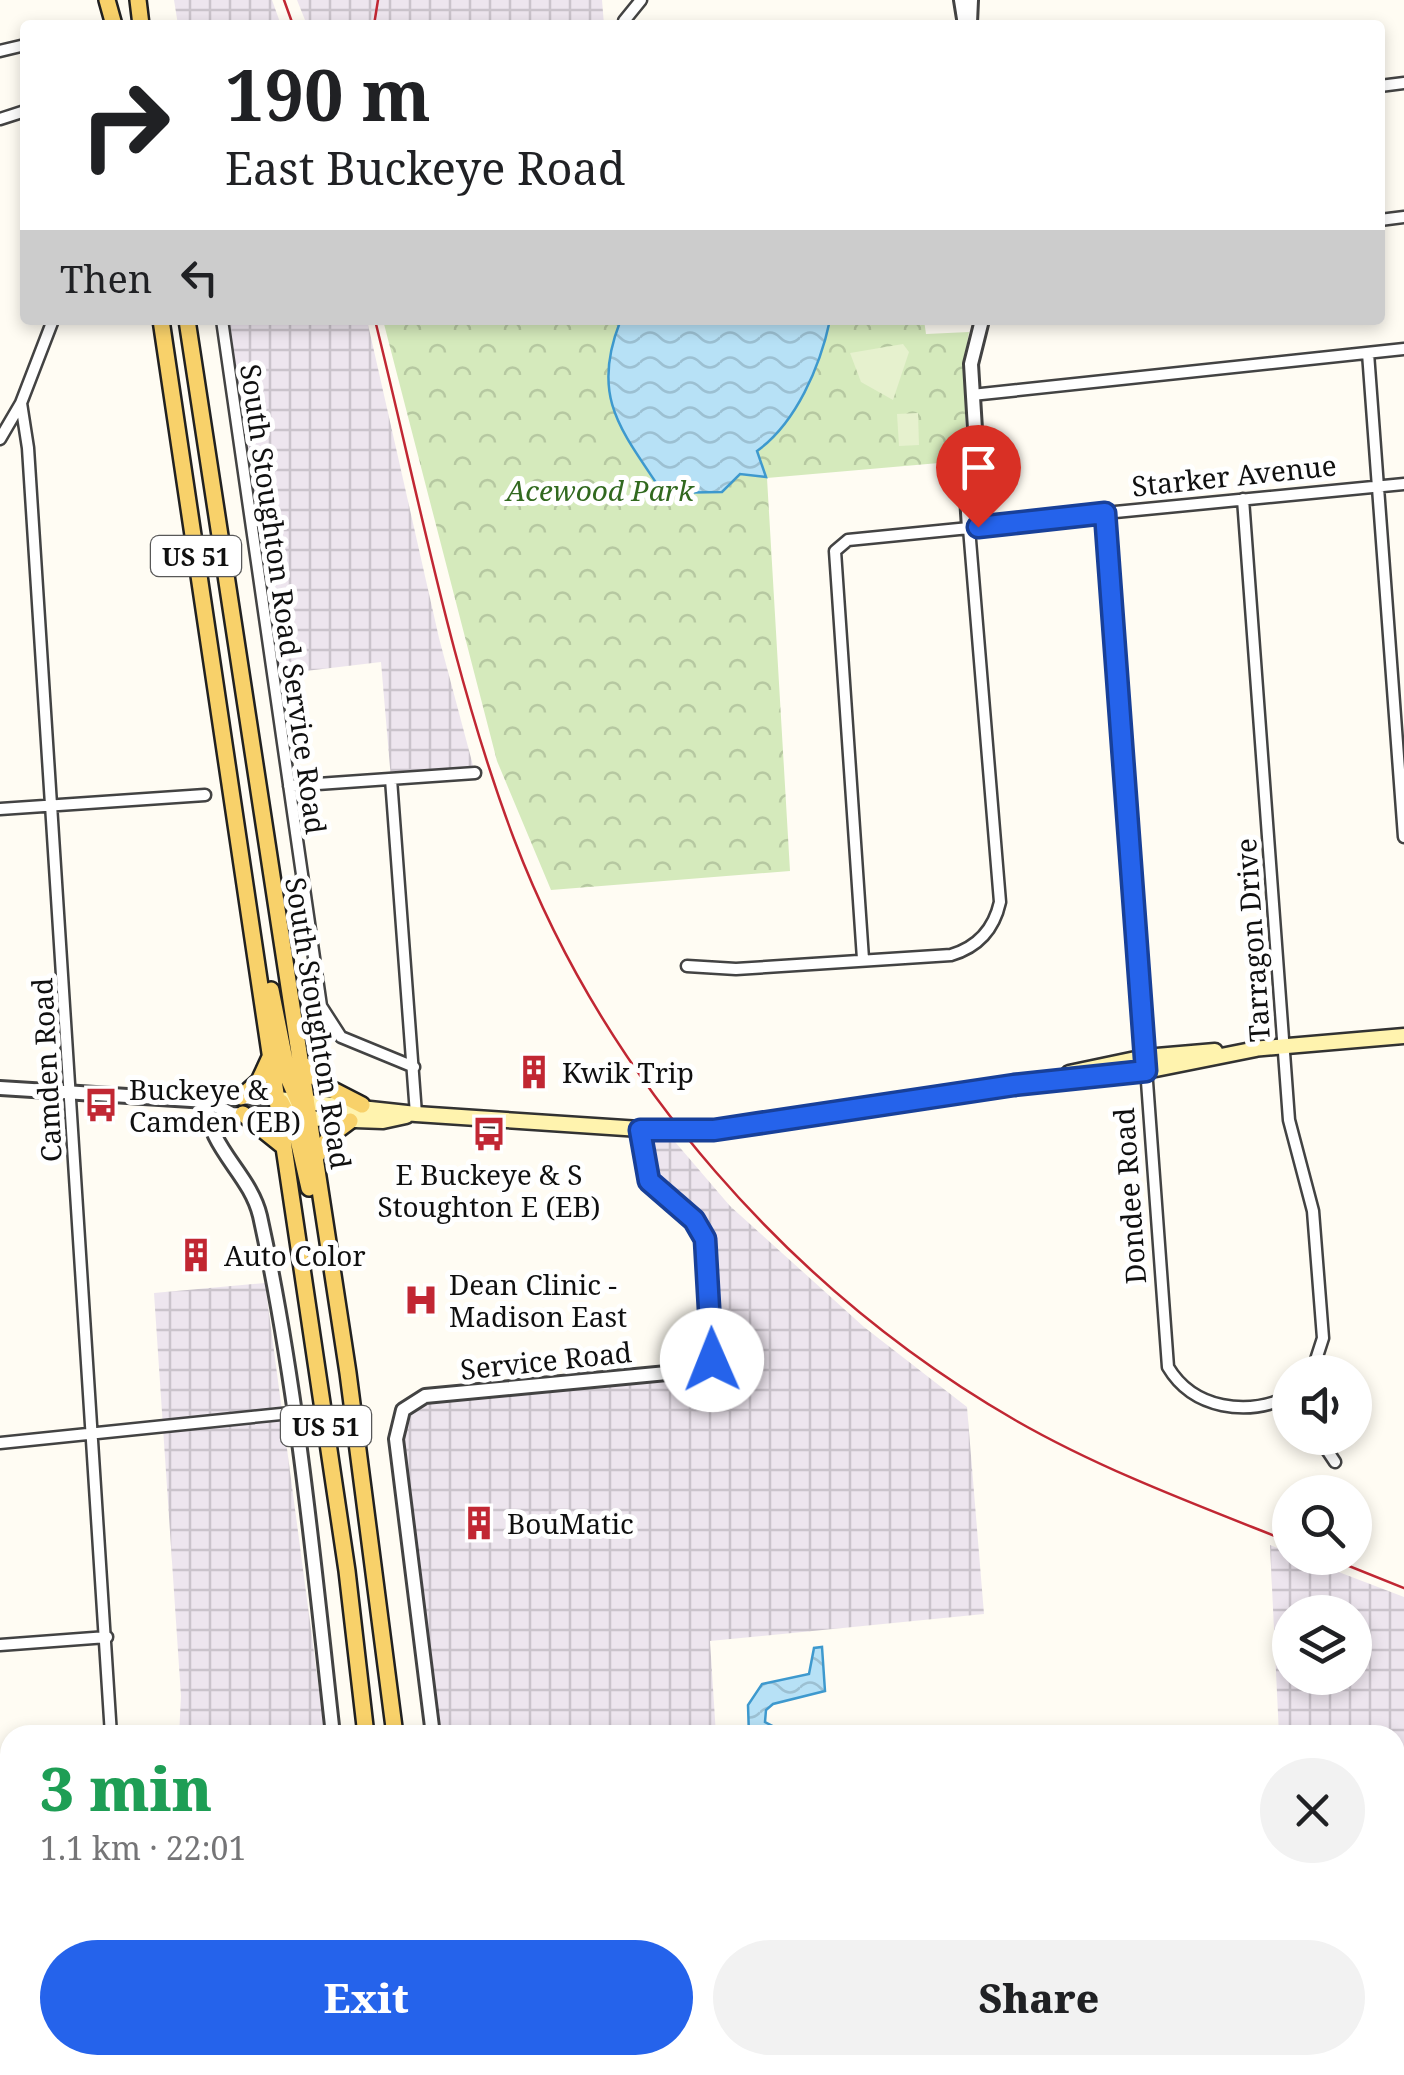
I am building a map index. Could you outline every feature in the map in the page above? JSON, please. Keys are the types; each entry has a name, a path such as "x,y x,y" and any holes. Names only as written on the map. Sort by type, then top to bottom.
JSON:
{"main road":[{"name":"South Stoughton Road","path":"162,325 278,1100 285,1117 284,1147 347,1571 365,1725"},
{"name":"South Stoughton Road","path":"188,325 302,1062 301,1101"},
{"path":"244,874 301,1101 309,1119"},
{"path":"278,1100 640,1130 714,1130 1256,1049 1404,1036"},
{"path":"241,1097 259,1081 271,1055"},
{"path":"302,1062 325,1086 362,1105"},
{"path":"243,1114 284,1147"},
{"path":"348,1373 337,1346 307,1177 285,1117 350,1122 416,1114"},
{"name":"South Stoughton Road","path":"309,1119 348,1373 394,1725"},
{"path":"314,1158 330,1136 350,1122"}],"street":[{"path":"624,20 640,0"},
{"path":"0,439 22,404 51,325"},
{"name":"South Stoughton Road Service Road","path":"223,325 313,962 326,1020 352,1044 414,1067"},
{"path":"687,966 736,970 958,952 984,936 998,910 966,482 975,429 970,364 981,325"},
{"path":"972,395 1404,350"},
{"path":"1368,353 1404,837"},
{"name":"Camden Road","path":"22,404 28,448 110,1725"},
{"name":"Starker Avenue","path":"864,960 835,551 852,540 1404,484"},
{"name":"Tarragon Drive","path":"1243,499 1283,1047 1293,1143 1313,1211 1323,1338 1318,1355"},
{"name":"Dondee Road","path":"1105,513 1164,1350 1168,1367 1186,1392 1219,1406 1253,1406 1272,1401"},
{"path":"289,786 475,773"},
{"path":"392,779 416,1114"},
{"path":"0,810 204,795"},
{"path":"0,1088 207,1102 241,1097 278,1100"},
{"path":"207,1102 243,1114 285,1117"},
{"path":"207,1102 212,1133 258,1208 292,1413 332,1725"},
{"name":"Service Road","path":"432,1725 396,1439 403,1410 425,1396 688,1371 710,1363 713,1343 705,1239 694,1220 649,1181 640,1130"},
{"path":"0,1443 292,1413"},
{"path":"1331,1455 1336,1462"},
{"path":"0,1645 106,1637"}],"shaded area":[{"path":"174,0 272,0 279,20 177,20"},
{"path":"297,0 602,0 604,20 305,20"},
{"path":"223,325 368,325 439,638 475,773 391,779 381,662 272,675"},
{"path":"640,1129 664,1129 730,1206 864,1327 967,1407 984,1614 710,1641 715,1725 432,1725 396,1439 413,1401 707,1366 705,1239 658,1193"},
{"path":"265,1283 324,1725 180,1725 181,1696 154,1293"},
{"path":"1270,1545 1272,1575 1346,1575 1404,1597 1404,1725 1279,1725 1277,1695 1372,1695 1372,1595 1272,1595"}],"green space":[{"name":"Acewood Park","path":"384,325 925,325 926,334 969,332 962,461 767,478 790,871 551,890 497,761"},
{"path":"903,344 909,352 893,400 861,382 850,353"},
{"path":"918,413 919,445 899,446 897,414"}],"water":[{"path":"619,325 829,325 820,356 795,410 757,451 766,477 740,474 722,492 663,493 615,413 608,372"},
{"path":"822,1647 825,1691 773,1704 766,1710 765,1722 771,1725 749,1725 748,1705 762,1684 809,1674 814,1648"}],"railway":[{"path":"284,0 291,20"},
{"path":"375,20 378,0"},
{"path":"376,325 454,647 514,839 553,928 599,1013 654,1095 715,1172 783,1243 856,1309 933,1368 1015,1420 1082,1455 1272,1535"},
{"path":"1372,1575 1404,1588"}],"place":[{"name":"Kwik Trip","path":"534,1072"},
{"name":"Buckeye & Camden (EB)","path":"101,1105"},
{"name":"E Buckeye & S Stoughton E (EB)","path":"489,1134"},
{"name":"Auto Color","path":"196,1255"},
{"name":"Dean Clinic - Madison East","path":"421,1300"},
{"name":"BouMatic","path":"479,1523"}],"route":[{"path":"712,1360 705,1239 694,1220 658,1193 649,1181 640,1130 714,1130 1014,1085 1146,1071 1105,513 978,527"}]}
